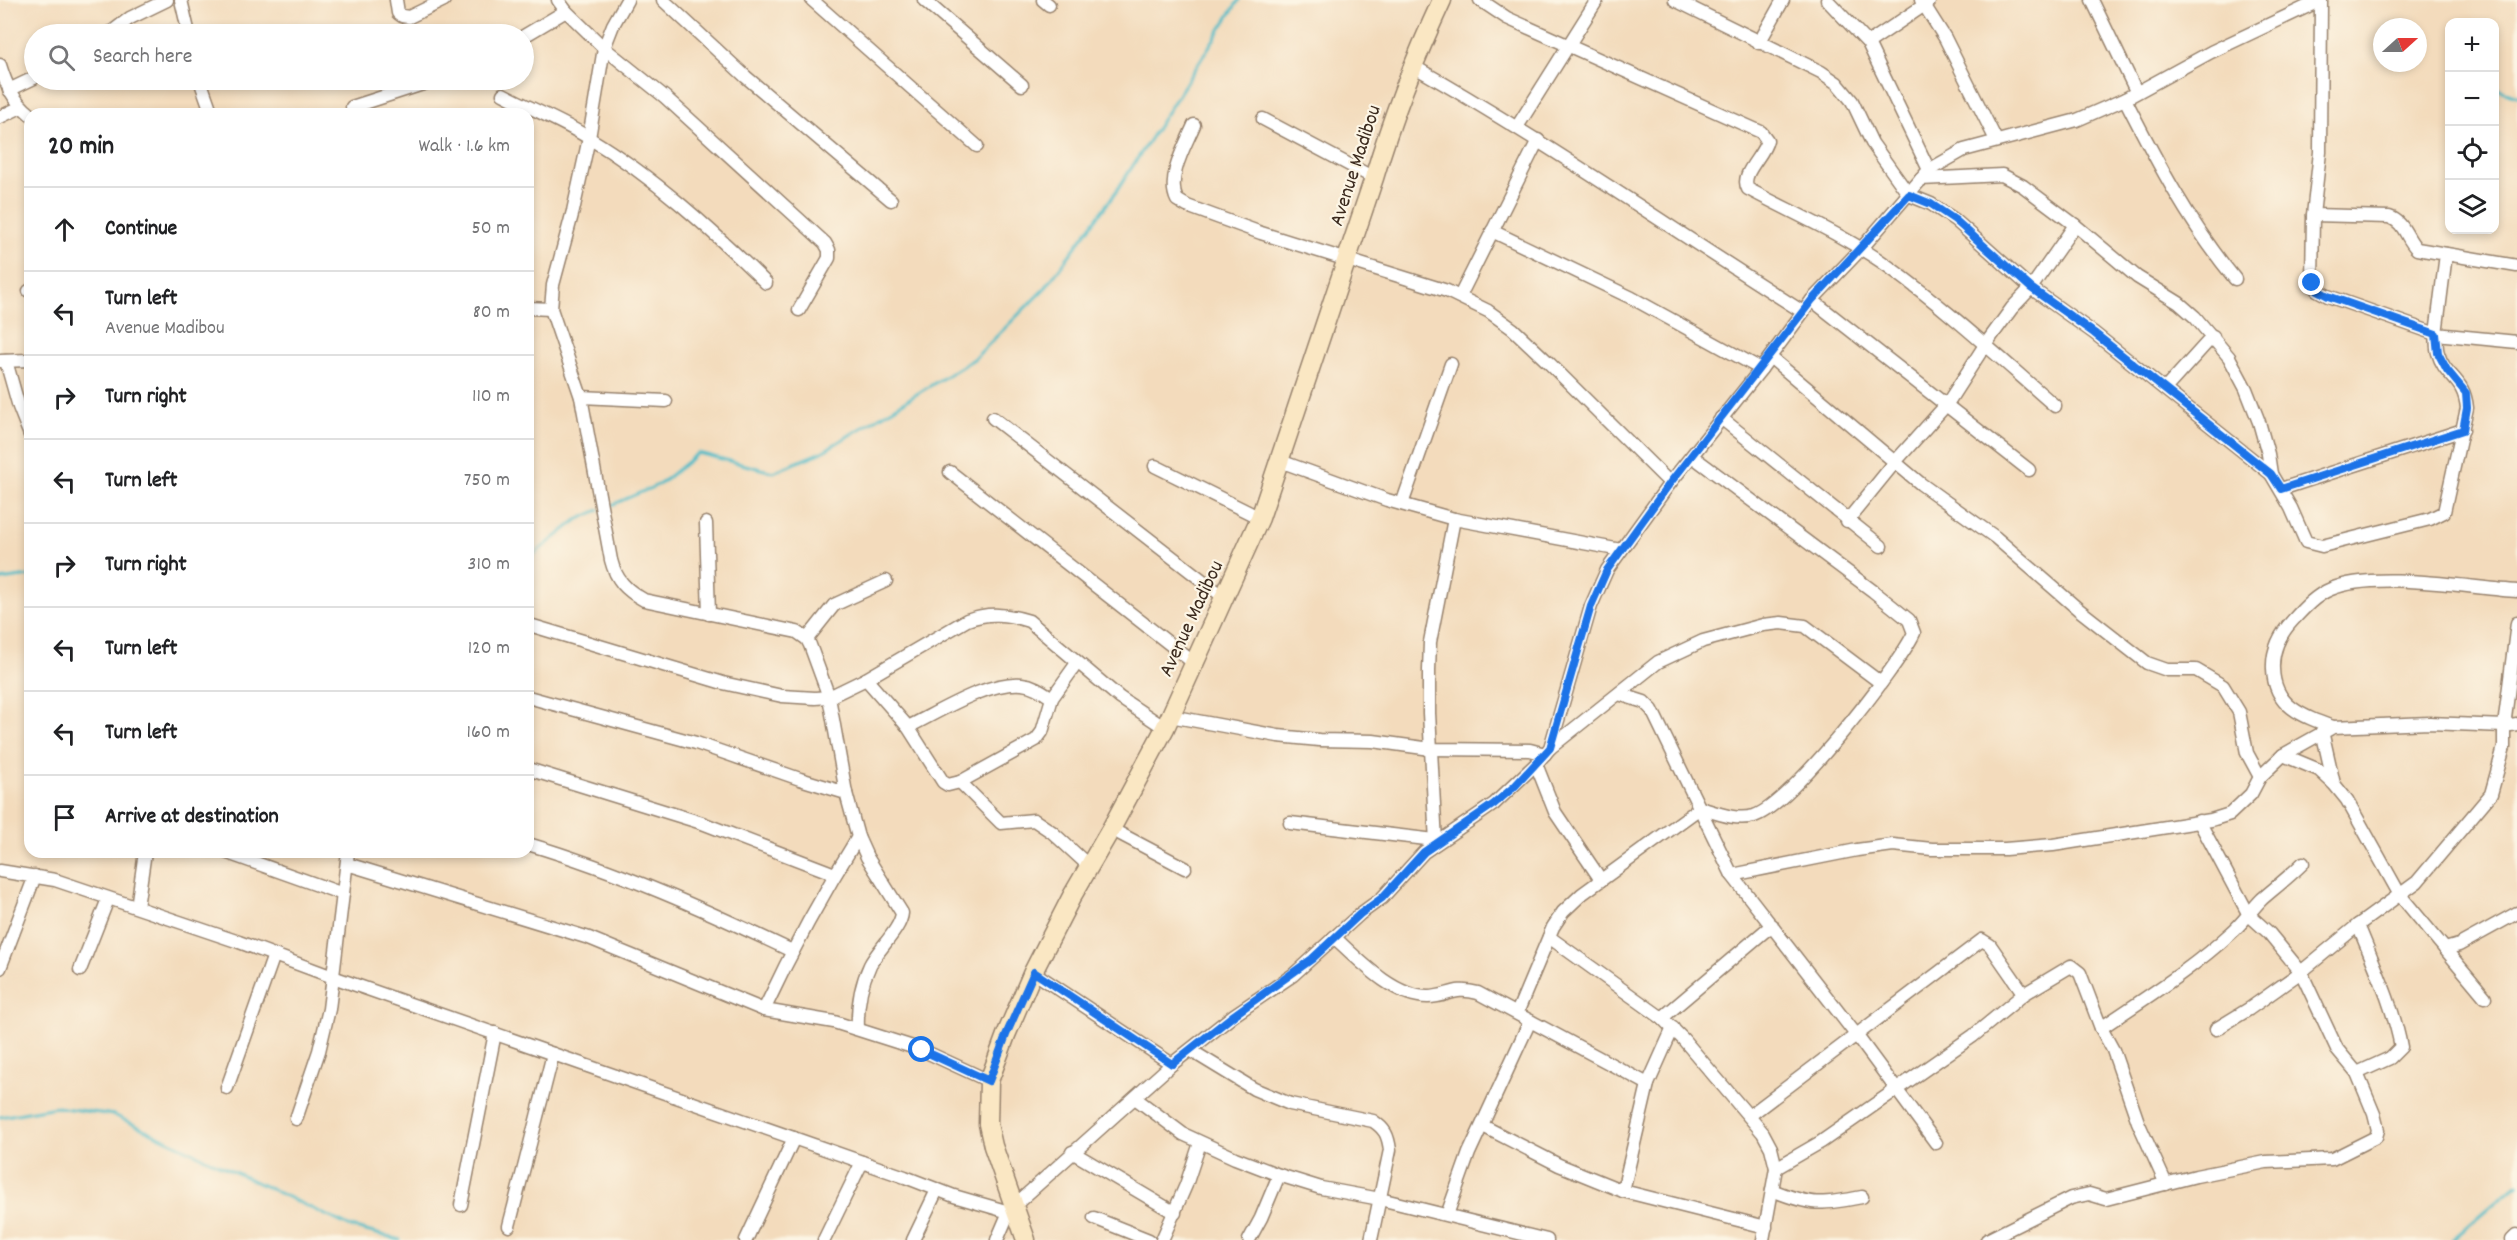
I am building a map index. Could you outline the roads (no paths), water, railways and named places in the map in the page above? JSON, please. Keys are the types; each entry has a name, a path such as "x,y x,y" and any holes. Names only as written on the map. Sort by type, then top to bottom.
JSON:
{"street":[{"path":"122,24 166,0"},
{"path":"181,0 187,24"},
{"path":"396,0 398,13 409,17 444,0"},
{"path":"558,0 566,11 604,48 665,97 825,243 829,250 829,258 800,310"},
{"path":"627,0 613,25 604,48 589,138 573,211 553,285 551,309 580,397 591,441 611,560 616,575 626,589 644,600 797,632 807,639 829,697 846,793 858,837 867,857 902,914 899,924 870,964 858,1002 858,1029"},
{"path":"663,0 746,77 891,200"},
{"path":"812,0 977,146"},
{"path":"924,0 1022,85"},
{"name":"Avenue Madibou","path":"1026,1240 1012,1209 993,1146 988,1124 989,1081 1006,1035 1034,972 1167,722 1260,518 1386,137 1413,66 1442,0"},
{"path":"1480,0 1507,18 1570,45 1658,88 1761,132 1767,140 1766,147 1746,177 1745,184 1748,189 1861,249 1889,267 1985,345 2055,406"},
{"path":"1517,127 1597,0"},
{"path":"1675,0 1821,72 1836,83 1852,101 1872,144 1909,195 1931,204 1955,220 2031,288 2094,333 2271,474 2281,489 2306,542 2322,546 2430,519 2444,512 2467,408 2466,393 2447,370 2438,353 2436,334 2446,254"},
{"path":"1759,43 1782,0"},
{"path":"1827,0 1868,43 1925,175"},
{"path":"2092,0 2136,91"},
{"path":"1548,751 1591,606 1607,570 1670,483 1761,369 1812,300 1861,249 1925,175 1964,150 2077,120 2125,99 2136,91 2232,42 2321,1 2320,140 2313,215 2312,283 2317,290 2436,334 2517,342"},
{"path":"1868,43 1925,2 1996,140"},
{"path":"534,30 566,11"},
{"path":"0,65 9,90 24,109"},
{"path":"1413,66 1538,140 1676,232 1803,312"},
{"path":"9,90 24,83"},
{"path":"204,90 210,108"},
{"path":"352,107 404,90"},
{"path":"504,94 531,108"},
{"path":"2125,99 2164,176 2207,245 2235,279"},
{"path":"0,117 24,110"},
{"path":"534,110 589,138 684,209 766,283"},
{"path":"1263,119 1374,178"},
{"path":"1194,125 1174,177 1173,187 1177,200 1228,222 1460,296 1488,311 1513,329 1670,483"},
{"path":"1460,296 1538,140"},
{"path":"1925,175 2002,175 2023,186 2075,225 2137,277 2179,303 2213,336 2229,357 2246,389 2262,433 2271,474"},
{"path":"2313,215 2352,215 2396,219 2404,228 2408,241 2417,249 2517,266"},
{"path":"1847,521 1895,462 1947,404 1985,345 2012,308 2031,288 2075,225"},
{"path":"1492,231 1622,293 1761,369"},
{"path":"1812,300 2029,470"},
{"path":"534,308 551,309"},
{"path":"2166,389 2213,336"},
{"path":"1770,357 1921,484 1995,537 2078,609 2147,663 2167,670 2196,670 2223,686 2239,712 2247,753 2260,777"},
{"path":"24,360 3,361 24,420"},
{"path":"1402,504 1451,364"},
{"path":"580,397 666,401"},
{"path":"993,418 1225,598"},
{"path":"1721,418 1881,546"},
{"path":"2281,489 2463,430"},
{"path":"1692,456 1909,620 1914,633 1881,683 1811,770 1765,811 1754,816 1740,818 1700,808"},
{"path":"1280,460 1402,504 1454,519 1621,550"},
{"path":"1155,466 1260,518"},
{"path":"950,472 1194,663"},
{"path":"1436,841 1429,713 1430,642 1454,519"},
{"path":"706,523 709,614"},
{"path":"807,639 834,605 886,581"},
{"path":"2328,729 2302,716 2284,701 2273,682 2272,658 2282,632 2307,605 2331,589 2353,584 2380,582 2443,584 2517,591"},
{"path":"534,626 723,683 782,696 815,699 829,697 866,680 967,620 980,615 996,614 1029,621 1120,698 1167,722 1278,736 1318,740 1373,741 1431,749 1548,751"},
{"path":"997,1240 1012,1209 1072,1152 1172,1064 1234,1015 1293,975 1334,937 1382,898 1411,864 1436,841 1494,804 1548,751 1658,662 1678,651 1725,633 1781,623 1805,626 1881,683"},
{"path":"2216,1029 2301,972 2358,925 2417,882 2491,794 2501,764 2517,623"},
{"path":"866,680 908,727 943,782 948,785 960,782 1036,740 1042,732 1052,698 1077,663"},
{"path":"908,727 958,702 1010,684 1036,687 1052,698"},
{"path":"1619,694 1644,702 1652,710 1732,875 1857,1036 1936,1143"},
{"path":"534,699 677,737 846,793"},
{"path":"1732,875 1893,845 1932,849 2005,849 2053,845 2199,820 2211,820 2230,814 2251,794 2260,777 2283,755 2328,729 2429,723 2504,726 2517,724"},
{"path":"2328,729 2334,783"},
{"path":"2283,755 2319,770 2334,783 2352,809 2400,895 2485,997"},
{"path":"1536,764 1555,812 1601,880"},
{"path":"534,771 702,823 835,874"},
{"path":"960,782 1001,823 1034,820 1052,832 1089,866"},
{"path":"1516,1013 1549,937 1563,912 1601,880 1700,808"},
{"path":"1987,1240 2070,1198 2088,1194 2106,1199 2266,1162 2332,1159 2376,1137 2378,1130 2374,1114 2357,1073 2337,1049 2301,972 2269,933 2250,915 2199,820"},
{"path":"1290,823 1436,841"},
{"path":"1111,830 1185,868"},
{"path":"764,1010 792,951 858,837"},
{"path":"534,846 599,867 680,900 792,951"},
{"path":"137,908 144,858"},
{"path":"242,858 343,894"},
{"path":"296,1119 319,1051 328,1008 347,858 589,938 764,1010 858,1029 922,1050 989,1081"},
{"path":"2101,1028 2209,952 2250,915 2255,906 2288,879 2303,862"},
{"path":"0,872 55,880 274,955 937,1190 1012,1209"},
{"path":"0,968 35,876"},
{"path":"80,970 108,899"},
{"path":"2445,949 2459,945 2517,913"},
{"path":"1662,1018 1772,925"},
{"path":"2357,1073 2390,1058 2401,1047 2382,983 2358,925"},
{"path":"1334,937 1380,978 1417,996 1431,998 1458,989 1478,993 1648,1084"},
{"path":"1549,937 1673,1028 1763,1133 1771,1148 1776,1168 1764,1240"},
{"path":"1749,1116 1982,940 1990,945 2024,994"},
{"path":"227,1088 274,955"},
{"path":"1776,1168 1806,1152 1973,1036 2024,994 2071,966 2077,969 2101,1028 2113,1050 2138,1122 2166,1184"},
{"path":"1034,972 1172,1064"},
{"path":"1447,1215 1469,1153 1530,1021"},
{"path":"1623,1191 1648,1084 1673,1028"},
{"path":"461,1205 495,1033"},
{"path":"1190,1050 1254,1089 1290,1104 1372,1121 1384,1129 1389,1138 1390,1150 1371,1240"},
{"path":"509,1226 553,1054"},
{"path":"1135,1098 1163,1121 1200,1143 1278,1175 1321,1188 1380,1199 1547,1240"},
{"path":"1482,1126 1559,1165 1623,1191 1766,1227"},
{"path":"746,1240 794,1138"},
{"path":"1162,1240 1175,1213 1200,1143"},
{"path":"1072,1152 1175,1213"},
{"path":"824,1240 862,1162"},
{"path":"1249,1240 1261,1218 1278,1175"},
{"path":"913,1240 937,1190"},
{"path":"1772,1190 1808,1203 1836,1202 1862,1197"},
{"path":"1094,1218 1149,1240"},
{"path":"2512,1240 2517,1235"}],"waterway":[{"path":"605,508 660,484 698,453 773,472 822,452 974,359 1046,287 1118,189 1239,0"},
{"path":"2499,90 2517,96"},
{"path":"534,554 577,520 599,510"},
{"path":"0,580 24,577"},
{"path":"0,1117 56,1107 114,1115 351,1227 400,1240"},
{"path":"2452,1240 2517,1184"}]}
